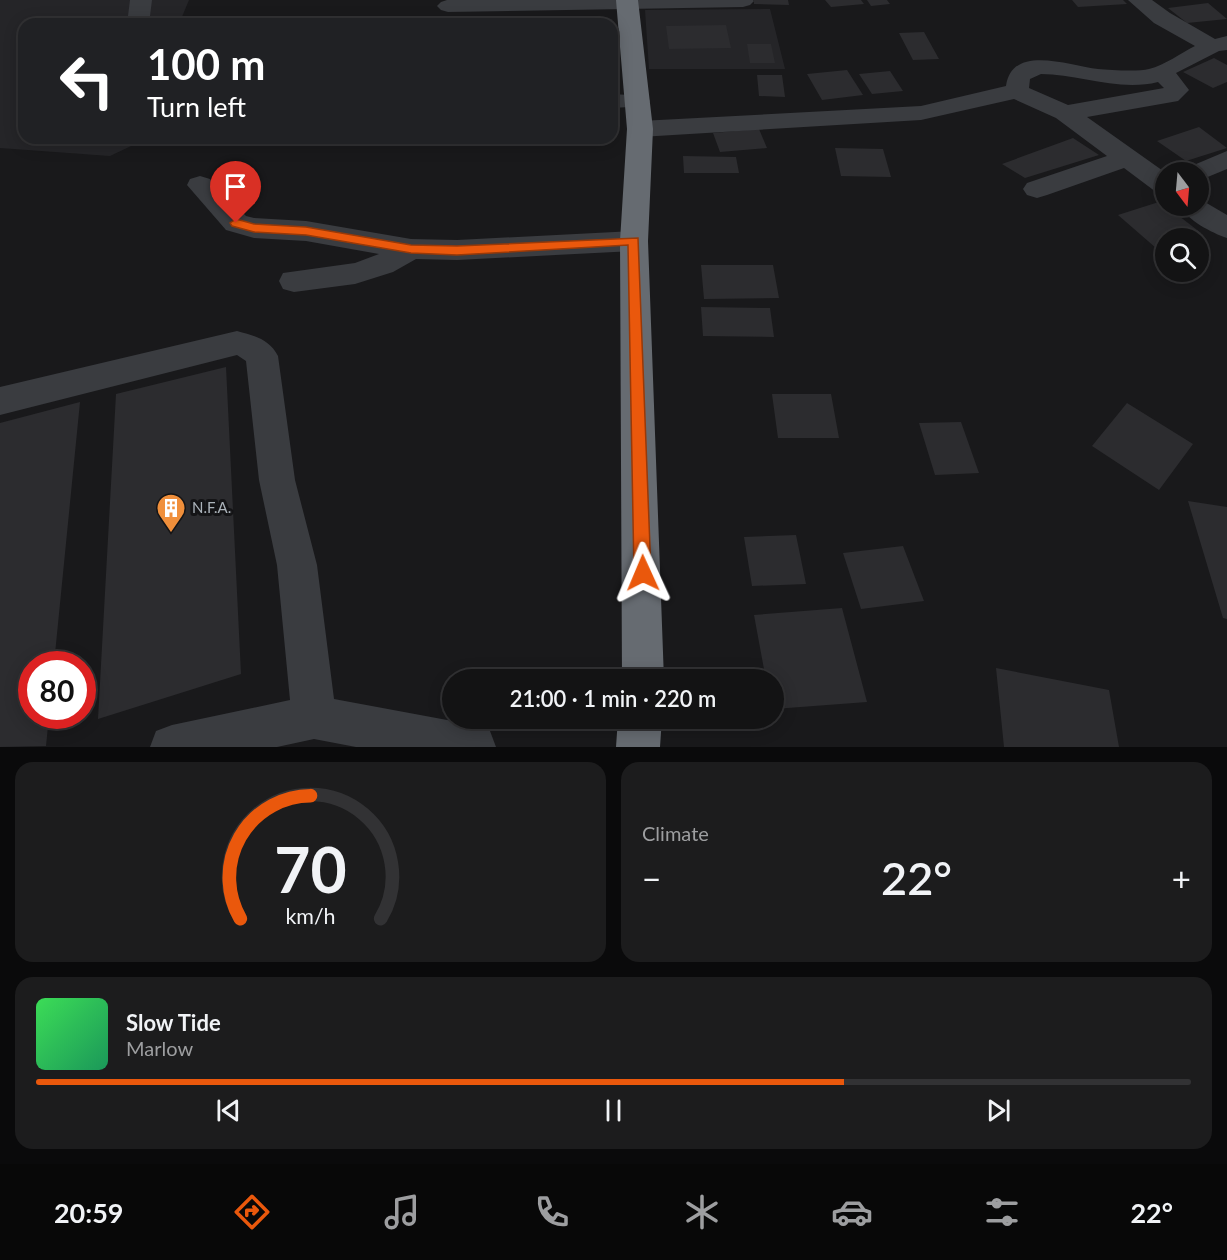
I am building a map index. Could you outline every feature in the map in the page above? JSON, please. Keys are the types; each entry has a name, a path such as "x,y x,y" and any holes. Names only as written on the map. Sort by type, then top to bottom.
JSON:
{"highway":[{"path":"627,2 643,669"},
{"path":"638,747 639,729"}],"street":[{"path":"139,18 141,0"},
{"path":"1138,0 1162,18 1219,44"},
{"path":"448,6 743,1"},
{"path":"1017,91 1018,75 1037,67 1056,67 1098,76 1153,75 1219,44"},
{"path":"1065,113 1169,96 1177,90 1175,85 1161,72"},
{"path":"630,110 921,113 1017,91 1065,113 1155,178"},
{"path":"1037,189 1126,158"},
{"path":"1209,168 1227,159"},
{"path":"200,185 236,223 254,228 306,231 411,249 457,250 634,241"},
{"path":"1209,202 1227,194"},
{"path":"1209,216 1227,228"},
{"path":"294,281 364,272 394,261 411,249"},
{"path":"0,401 237,343 251,347 262,356 277,480 297,565 314,717"},
{"path":"172,747 314,717 474,747"}],"shaded area":[{"path":"0,0 189,0 182,18 18,18 18,144 135,144 110,156 0,148"},
{"path":"770,9 785,69 649,69 645,10"}],"building":[{"path":"754,0 788,0 789,5 754,4"},
{"path":"825,0 861,0 864,4 831,7"},
{"path":"867,0 887,0 890,4 871,6"},
{"path":"1072,0 1123,0 1127,4 1078,7"},
{"path":"1208,3 1227,19 1187,23 1168,8"},
{"path":"726,25 731,48 669,49 666,26"},
{"path":"924,32 939,59 913,60 899,33"},
{"path":"747,44 771,44 775,63 750,63"},
{"path":"1214,58 1227,65 1227,82 1213,88 1183,72"},
{"path":"847,70 863,95 822,100 807,74"},
{"path":"890,71 903,91 872,94 859,74"},
{"path":"757,75 782,75 785,97 759,96"},
{"path":"1199,127 1227,148 1186,161 1157,141"},
{"path":"759,129 767,148 720,152 713,133"},
{"path":"1073,138 1099,155 1025,178 1002,164"},
{"path":"835,148 883,149 891,177 841,176"},
{"path":"683,156 736,157 739,173 684,173"},
{"path":"1155,203 1155,216 1179,216 1195,228 1155,228 1155,247 1118,215"},
{"path":"701,265 773,265 779,298 704,299"},
{"path":"701,307 770,308 774,337 703,336"},
{"name":"N.F.A.","path":"226,367 241,674 98,719 116,394"},
{"path":"772,394 831,394 839,438 778,438"},
{"path":"80,402 55,651 18,651 18,729 48,729 46,746 0,747 0,423"},
{"path":"1127,403 1193,444 1159,490 1092,446"},
{"path":"961,422 979,473 935,475 919,423"},
{"path":"1188,501 1227,507 1227,619 1223,618"},
{"path":"796,535 806,584 752,586 744,537"},
{"path":"903,546 924,601 861,609 843,553"},
{"path":"842,608 867,702 784,708 784,669 764,669 754,615"},
{"path":"996,668 1109,690 1119,747 1004,747"}],"place":[{"name":"N.F.A.","path":"171,534"}],"route":[{"path":"236,223 254,228 306,231 411,249 457,250 634,241 643,573"}]}
